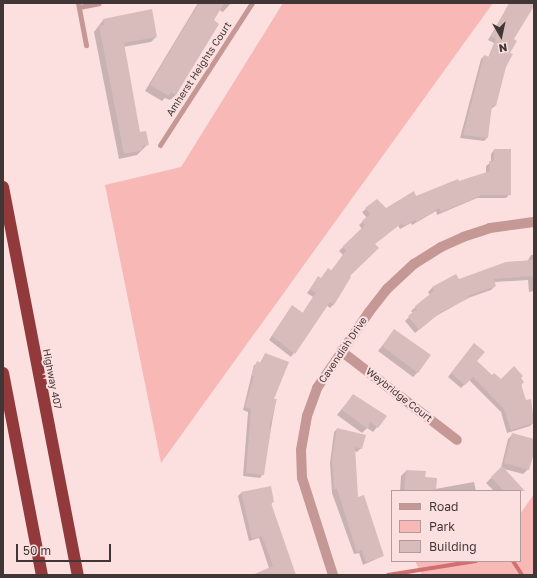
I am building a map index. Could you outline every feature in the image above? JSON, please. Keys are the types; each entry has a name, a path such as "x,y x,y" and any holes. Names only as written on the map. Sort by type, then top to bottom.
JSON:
{"highway":[{"name":"Highway 407","path":"3,187 78,575"},
{"path":"3,373 42,575"}],"street":[{"name":"Cavendish Drive","path":"333,575 302,478 301,450 307,416 317,388 341,350 387,289 414,264 441,247 463,237 490,228 534,222"},
{"name":"Weybridge Court","path":"341,350 457,440"}],"lane":[{"path":"86,45 79,5 99,3"},
{"name":"Amherst Heights Court","path":"160,146 252,3"}],"green space":[{"path":"283,3 493,3 161,463 105,185 181,167"},
{"path":"534,494 534,575 422,575 416,562 521,562 521,513"}],"building":[{"path":"199,3 224,3 214,20 219,24 176,95 171,92 169,96 150,85"},
{"path":"509,3 534,3 534,6 514,39 517,41 510,53 513,54 506,67 496,106 492,105 488,138 463,135 484,55 489,57 496,39 491,36"},
{"path":"152,9 157,37 124,43 140,132 146,131 149,145 142,146 143,150 124,154 99,26 104,25 103,19"},
{"path":"494,149 511,149 511,195 482,195 441,212 439,208 416,222 415,220 404,226 402,223 375,244 379,248 350,276 351,277 334,305 330,302 295,354 272,336 292,305 303,313 316,293 310,289 318,276 321,278 328,268 332,271 346,250 342,247 365,225 362,221 370,214 365,208 377,199 386,208 414,191 416,196 458,179 459,181 490,171 489,161 494,161"},
{"path":"534,260 534,276 494,279 496,286 468,296 469,298 441,312 419,330 408,316 417,309 415,306 434,291 432,287 456,274 459,279 506,262"},
{"path":"394,329 431,355 418,373 382,346"},
{"path":"474,343 485,352 477,361 492,375 494,373 501,379 514,366 523,376 521,378 524,382 521,385 526,400 531,399 534,423 511,430 504,409 473,377 465,385 451,373"},
{"path":"265,353 289,362 274,399 277,399 269,428 271,428 264,475 246,473 251,409 245,407 254,376 251,376 257,361 261,363"},
{"path":"353,394 387,416 378,428 370,422 368,429 342,410"},
{"path":"337,428 366,435 362,449 355,447 358,497 364,495 384,556 366,562 362,550 357,552 337,489 334,489 332,459"},
{"path":"512,433 534,439 534,453 529,470 504,463"},
{"path":"502,466 525,491 503,490 491,477"},
{"path":"406,470 426,471 425,477 437,478 436,490 404,490"},
{"path":"271,486 274,502 271,503 296,575 252,575 273,566 262,536 252,539 241,492"}],"waterway":[{"path":"388,575 470,562"},
{"path":"514,562 522,575"}]}
